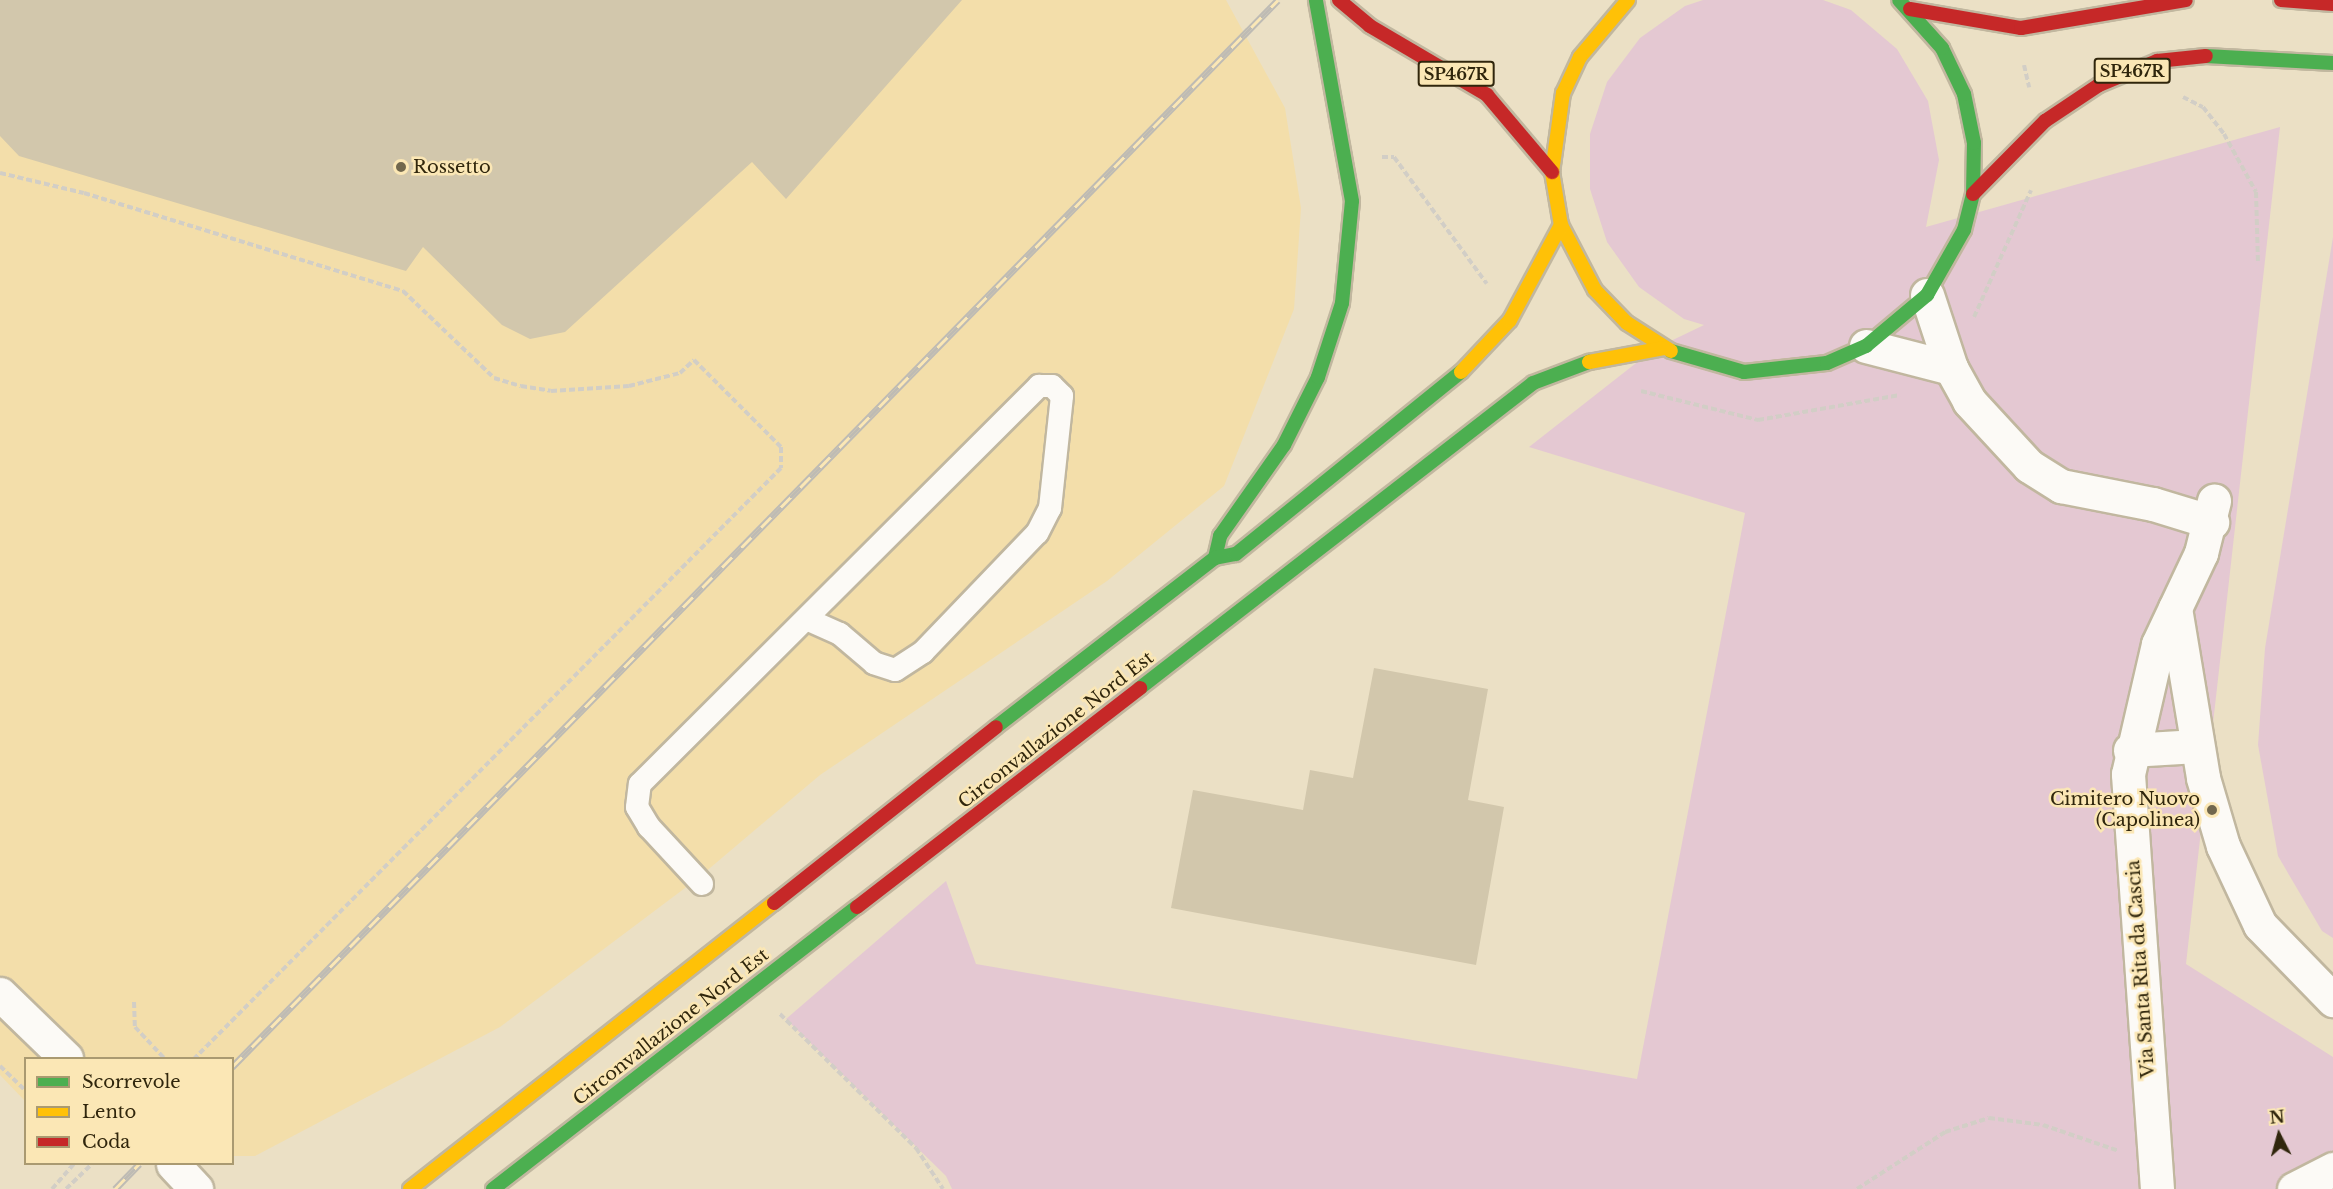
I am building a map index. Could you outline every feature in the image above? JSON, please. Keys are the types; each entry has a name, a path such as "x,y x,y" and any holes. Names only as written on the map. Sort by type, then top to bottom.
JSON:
{"main road":[{"path":"1215,558 1220,536 1284,445 1318,377 1342,303 1352,201 1316,0"},
{"name":"SP467R","path":"1339,0 1371,26 1487,95 1552,172"},
{"path":"1628,0 1580,57 1563,93 1552,172 1561,225 1595,290 1627,323 1664,348 1703,364 1765,371 1827,363 1866,346 1927,295 1964,230 1972,194 1974,143 1964,94 1942,48 1910,9 1899,0"},
{"path":"1910,9 2021,28 2186,0"},
{"path":"2281,0 2333,4"},
{"name":"SP467R","path":"1972,194 2045,121 2099,85 2157,60 2222,54 2333,63"},
{"name":"Circonvallazione Nord Est","path":"410,1189 1215,558 1236,554 1485,351 1510,320 1561,225"},
{"name":"Circonvallazione Nord Est","path":"493,1189 1533,383 1570,366 1664,348"}],"street":[{"name":"Via Santa Rita da Cascia","path":"1927,295 1951,368 1969,401 2029,466 2061,486 2153,504 2213,512 2175,608 2158,644 2130,750 2157,1189"},
{"path":"1866,346 1951,368"},
{"path":"2175,608 2197,746 2223,846 2260,925 2333,1000"},
{"path":"2130,750 2197,746"},
{"path":"0,994 64,1057"},
{"path":"2294,1189 2333,1169"}],"lane":[{"path":"702,884 643,817 637,807 640,784 808,620 1039,386 1052,386 1062,396 1050,508 1037,533 923,652 895,670 874,663 840,634 808,620"}],"path":[{"path":"2021,28 2025,79 2045,121"},
{"path":"2186,92 2177,93 2203,107 2256,192 2258,263"},
{"path":"0,173 62,186 404,291 494,378 521,386 551,391 629,386 680,373 694,360 781,447 781,468 197,1057"},
{"path":"1970,330 1979,297 2040,181"},
{"path":"134,1002 135,1027 162,1057"},
{"path":"780,1014 916,1148 943,1189"},
{"path":"0,1066 24,1089"},
{"path":"1857,1189 1945,1132 1989,1118 2043,1125 2122,1152"},
{"path":"52,1189 73,1165"},
{"path":"66,1189 91,1165"}],"shaded area":[{"path":"0,0 1226,0 1285,108 1301,208 1294,309 1224,486 1107,581 820,775 697,879 500,1027 255,1156 234,1156 234,1057 24,1057 24,1100 0,1075"},
{"path":"1703,0 1823,0 1851,10 1897,49 1928,101 1939,160 1926,227 2280,127 2186,964 2333,1057 2333,1189 952,1189 946,1176 786,1019 946,881 976,964 1637,1079 1745,513 1529,447 1654,349 1704,325 1684,319 1639,287 1607,242 1590,189 1590,134 1607,82 1640,38 1685,6"},
{"path":"2333,237 2333,938 2322,931 2278,856 2258,745 2265,648"}],"building":[{"name":"Rossetto","path":"0,0 962,0 786,199 752,162 565,332 530,339 502,325 423,247 406,271 19,156 0,136"},
{"path":"1374,668 1488,689 1468,800 1504,807 1476,965 1171,908 1193,790 1303,810 1310,770 1353,778"}],"railway":[{"path":"234,1065 1278,0"},
{"path":"115,1189 138,1165"}],"traffic: fast":[{"path":"1215,558 1220,536 1284,445 1318,377 1342,303 1352,201 1316,0"},
{"path":"1671,351 1744,372 1827,363 1866,346 1927,295 1964,230 1973,194 1974,143 1964,94 1942,48 1899,0"},
{"path":"2206,56 2333,63"},
{"path":"1140,688 1533,383 1589,362"},
{"path":"996,727 1215,558 1236,554 1461,372"},
{"path":"493,1189 857,907"}],"traffic: slow":[{"path":"1628,0 1580,57 1563,93 1552,172 1561,225 1595,290 1627,323 1671,351"},
{"path":"1461,372 1510,320 1561,225"},
{"path":"1589,362 1664,348"},
{"path":"410,1189 774,903"}],"traffic: jam":[{"path":"1339,0 1370,26 1487,95 1552,172"},
{"path":"1910,9 2021,28 2186,0"},
{"path":"2281,0 2333,4"},
{"path":"1973,194 2045,121 2099,85 2157,61 2206,56"},
{"path":"857,907 1140,688"},
{"path":"774,903 996,727"}],"place":[{"name":"Rossetto","path":"401,167"},
{"name":"Cimitero Nuovo (Capolinea)","path":"2212,810"}]}
